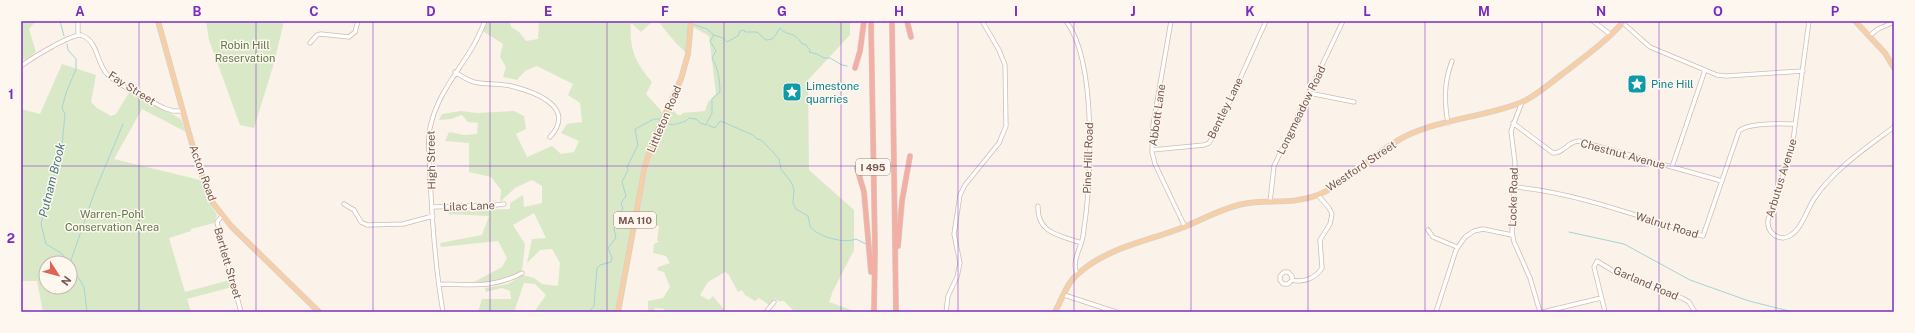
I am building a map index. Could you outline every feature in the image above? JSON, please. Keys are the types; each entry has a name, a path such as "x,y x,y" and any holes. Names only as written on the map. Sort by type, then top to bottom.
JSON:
{"highway":[{"path":"855,68 860,51 864,21"},
{"name":"I 495","path":"871,21 875,250 874,310"},
{"name":"I 495","path":"892,21 896,312"},
{"path":"907,21 911,37"},
{"path":"896,272 902,201 910,156"},
{"path":"857,168 864,192 874,310"}],"main road":[{"name":"Acton Road","path":"158,21 206,188 222,216 318,312"},
{"name":"Littleton Road","path":"618,312 645,166 658,130 681,79 688,54 691,21"},
{"path":"1855,21 1885,53 1894,68"},
{"name":"Westford Street","path":"1055,312 1077,274 1102,257 1125,247 1185,227 1231,206 1270,202 1288,202 1318,195 1401,139 1426,128 1522,102 1588,55 1611,35 1623,22"}],"street":[{"path":"21,66 36,56 78,35 78,21"},
{"path":"310,43 319,34 349,37 355,32 358,21"},
{"name":"High Street","path":"443,312 432,207 429,147 430,127 437,107 455,72 471,49 485,21"},
{"path":"946,312 948,296 960,266 960,258 954,234 960,195 966,183 999,143 1005,127 1005,65 1000,50 982,21"},
{"name":"Pine Hill Road","path":"1066,21 1078,44 1087,96 1090,135 1086,201 1081,243 1075,263 1077,274"},
{"name":"Abbott Lane","path":"1171,21 1153,125 1152,150 1155,164 1185,227"},
{"name":"Bentley Lane","path":"1152,150 1204,145 1209,142 1217,130 1266,21"},
{"name":"Longmeadow Road","path":"1270,202 1274,166 1343,21"},
{"path":"1593,21 1611,35"},
{"name":"Arbutus Avenue","path":"1809,21 1790,154 1768,220 1770,232 1781,238 1788,237 1795,233 1814,199 1832,177 1894,127"},
{"path":"1623,22 1650,47 1705,70 1726,76 1803,71"},
{"path":"1869,36 1878,29 1894,22"},
{"name":"Fay Street","path":"78,35 85,36 91,41 102,67 111,78 164,108 173,111 183,111"},
{"path":"1448,122 1444,102 1445,89 1452,61"},
{"path":"1672,167 1705,70"},
{"path":"455,72 472,81 510,86 552,103 558,112 559,121 557,129 550,137"},
{"path":"1309,93 1354,102"},
{"name":"Locke Road","path":"1522,102 1513,123 1511,134 1515,163 1512,235 1525,263 1542,312"},
{"name":"Chestnut Avenue","path":"1513,123 1553,153 1557,153 1572,142 1579,141 1722,181"},
{"name":"Walnut Road","path":"1514,187 1537,189 1573,197 1703,236 1736,139 1742,129 1756,125 1795,124"},
{"path":"1292,280 1307,280 1317,274 1322,268 1320,240 1330,224 1332,214 1318,195"},
{"path":"344,204 354,210 361,222 367,225 403,224 433,216"},
{"name":"Lilac Lane","path":"432,207 496,206 504,204"},
{"path":"1038,206 1039,220 1044,228 1081,243"},
{"name":"Bartlett Street","path":"222,216 216,222 241,312"},
{"path":"1436,312 1457,246 1465,237 1479,230 1488,229 1512,235"},
{"path":"1428,230 1433,237 1457,246"},
{"name":"Garland Road","path":"1605,312 1594,268 1597,261 1620,274 1682,298 1689,302 1695,312"},
{"path":"439,284 472,286 500,283 522,273"},
{"path":"1064,295 1116,312"},
{"path":"1542,312 1602,298"},
{"path":"766,312 774,302"}],"green space":[{"path":"21,21 36,21 29,29 36,52 27,59 21,60"},
{"name":"Robin Hill Reservation","path":"206,21 284,21 274,63 254,128 240,125 209,40"},
{"path":"485,21 510,21 511,27 519,32 526,41 538,39 539,21 653,21 641,32 631,23 632,48 641,68 652,82 646,94 665,115 651,148 618,312 534,312 546,295 535,284 524,283 514,312 500,312 499,310 478,312 482,299 511,299 510,291 502,288 486,292 485,288 508,284 523,275 534,278 542,284 558,286 560,263 552,249 540,250 527,263 532,239 546,238 534,213 513,225 525,244 522,271 505,280 487,283 474,282 502,267 507,258 498,241 441,247 440,243 482,235 489,216 449,214 448,211 510,209 510,203 523,195 524,207 542,203 542,186 532,180 515,188 500,202 501,190 491,177 469,172 469,143 445,141 449,132 464,135 477,134 478,123 468,122 462,115 451,119 439,120 442,114 461,111 477,113 514,111 524,116 526,129 516,134 527,157 552,146 561,154 574,152 579,141 561,133 567,124 582,122 580,103 568,95 573,84 537,66 525,71 517,80 503,77 506,67 500,57 503,44 481,30"},
{"path":"658,21 688,21 691,23 688,54 676,43"},
{"path":"695,21 850,21 850,35 808,80 809,170 854,210 854,250 829,302 857,312 795,312 784,301 778,301 774,298 769,305 759,298 755,301 745,295 742,290 738,292 729,275 725,272 708,282 700,295 709,300 713,296 726,312 665,312 664,309 655,308 654,312 648,312 648,301 663,298 670,287 664,272 657,270 658,267 670,263 666,256 653,253 654,244 660,241 657,241 659,226 637,225 648,167 656,140 671,108 678,115 682,115 682,113 705,111 708,102 716,94 709,36 693,27"},
{"name":"Warren-Pohl Conservation Area","path":"62,64 96,75 91,102 97,108 111,116 116,114 130,91 181,119 186,132 142,109 114,159 200,180 208,201 217,215 214,223 191,229 191,231 169,238 185,292 230,280 232,287 187,299 191,312 43,312 40,295 78,295 78,255 38,255 38,286 37,281 21,281 21,109 40,114"}],"waterway":[{"name":"Putnam Brook","path":"60,21 64,36"},
{"path":"684,21 689,23"},
{"path":"665,122 672,125 683,122 689,118 696,119 700,123 706,125 712,113 712,99 720,92 718,74 712,58 716,51 710,41 714,35 707,29 692,24"},
{"path":"714,35 723,38 727,42 738,36 740,31 744,30 745,32 757,32 766,40 769,40 774,37 780,28 796,37 802,44 805,44 810,50 809,52 824,58 830,58 842,65 847,66"},
{"name":"Putnam Brook","path":"63,255 46,244 41,224 62,146 65,114 62,108 66,93 76,69 76,59 68,50 67,44"},
{"path":"589,312 594,306 597,268 600,265 611,262 612,258 608,248 616,238 614,229 619,219 618,215 623,209 621,203 626,196 622,182 628,170 627,167 638,145 635,129 654,119 660,119"},
{"path":"708,125 715,128 720,121 761,140 779,159 781,169 791,182 794,189 793,203 796,209 808,216 810,226 814,230 825,236 838,240 845,241 856,239 866,244"},
{"path":"73,255 95,191 123,124"},
{"path":"1569,232 1624,244 1690,280 1749,301 1793,312"},
{"name":"Putnam Brook","path":"78,277 84,287 87,312"}],"place":[{"name":"Pine Hill","path":"1637,84"},
{"name":"Limestone quarries","path":"792,92"}]}
